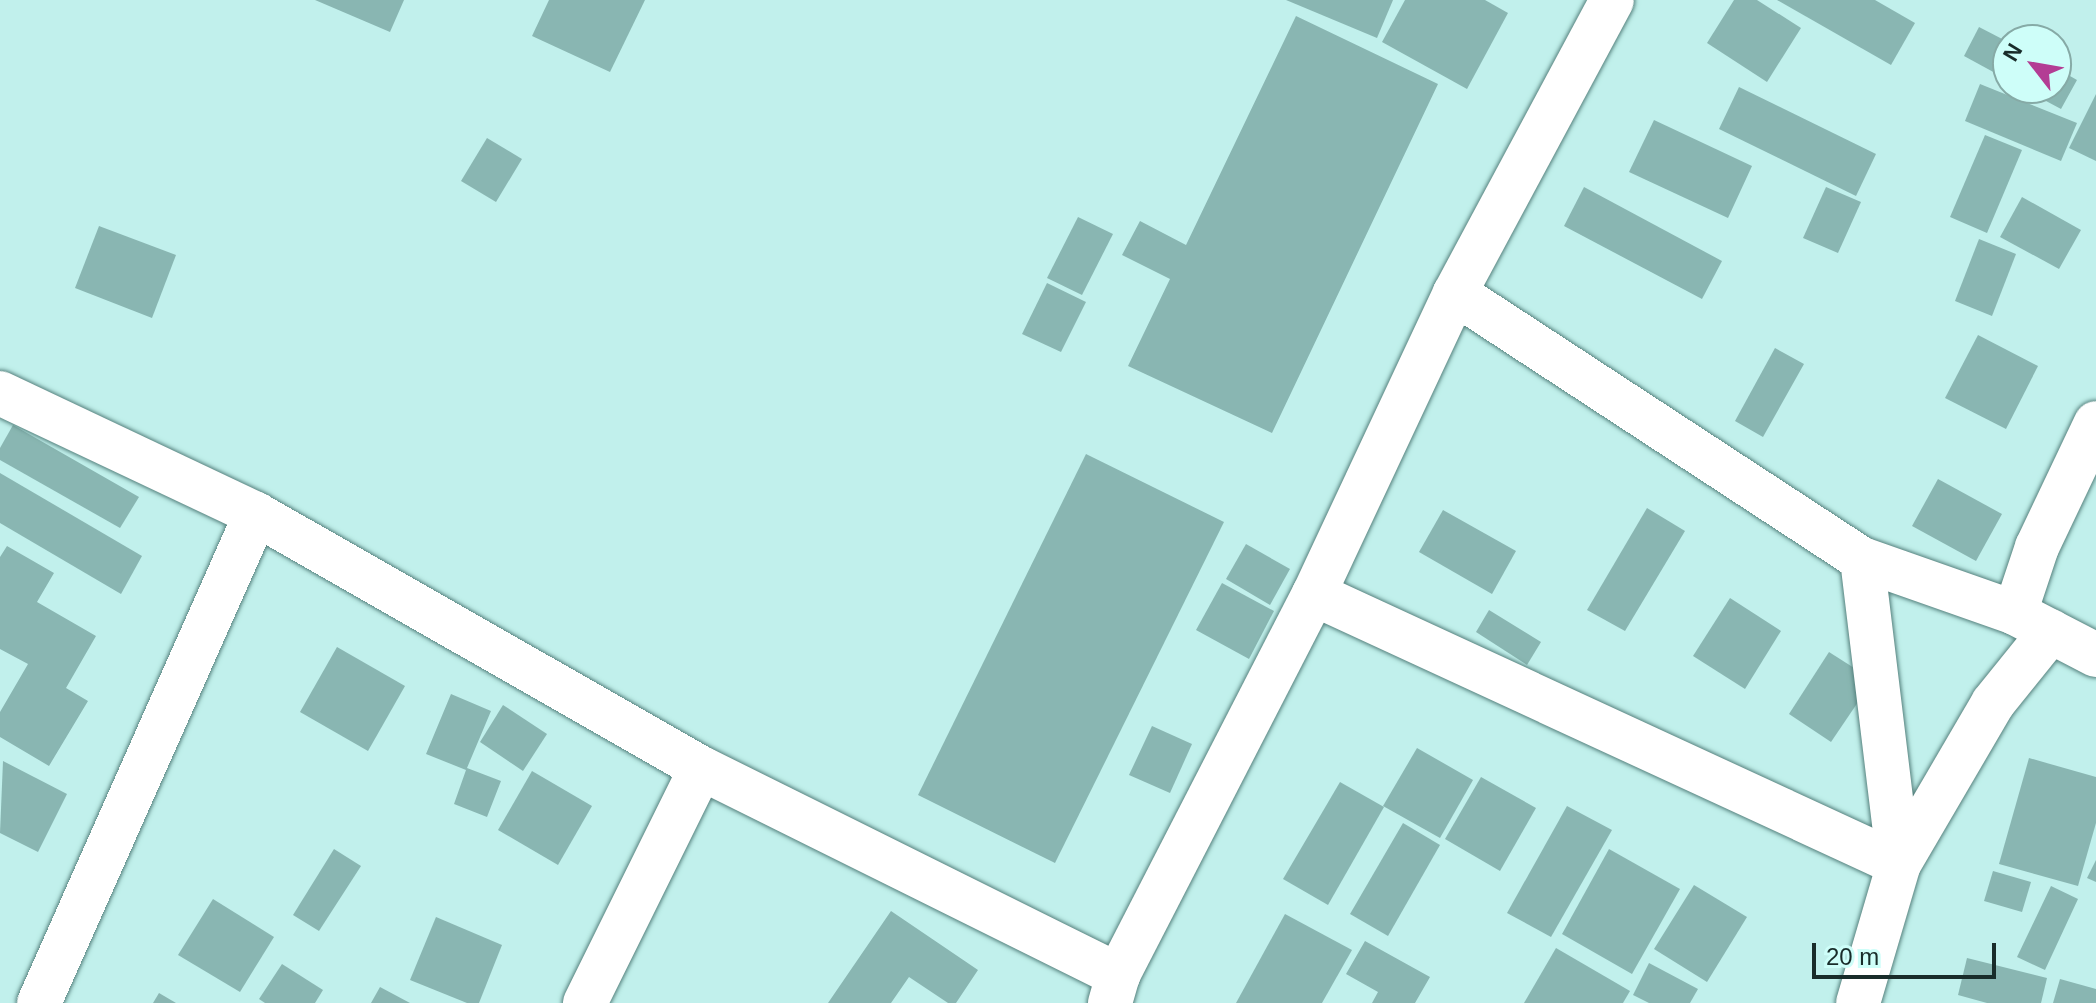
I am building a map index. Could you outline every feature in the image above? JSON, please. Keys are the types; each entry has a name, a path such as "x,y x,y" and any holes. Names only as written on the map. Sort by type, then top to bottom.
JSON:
{"street":[{"path":"0,393 256,514 701,768 1114,989 1314,594 1455,293 1612,0"},
{"path":"1455,293 1862,559 2033,622 2096,655"},
{"path":"1858,1003 1899,864 1993,703 2033,622 2037,547 2096,423"},
{"path":"39,1003 256,514"},
{"path":"1862,559 1899,864"},
{"path":"1314,594 1899,864"},
{"path":"585,1003 701,768"}],"building":[{"path":"315,0 404,0 390,32"},
{"path":"549,0 645,0 610,72 532,36"},
{"path":"1286,0 1393,0 1377,38"},
{"path":"1405,0 1485,0 1508,13 1467,89 1382,42"},
{"path":"1734,0 1757,0 1801,28 1767,82 1707,43"},
{"path":"1777,0 1875,0 1915,23 1891,65"},
{"path":"1296,16 1438,84 1272,433 1128,366 1170,279 1122,255 1140,221 1186,245"},
{"path":"1979,27 1992,34 1992,71 1964,56"},
{"path":"1980,84 1992,89 1992,104 2030,104 2077,123 2061,161 1965,121"},
{"path":"1739,87 1876,154 1856,196 1719,129"},
{"path":"2096,94 2096,161 2069,148"},
{"path":"1654,120 1752,166 1728,218 1629,172"},
{"path":"1985,135 2022,150 1987,233 1950,217"},
{"path":"487,138 522,159 496,202 461,181"},
{"path":"1584,187 1722,261 1702,299 1564,226"},
{"path":"1826,187 1861,202 1838,253 1803,238"},
{"path":"2022,197 2081,230 2059,269 2000,237"},
{"path":"1078,217 1113,234 1082,295 1047,278"},
{"path":"99,226 176,255 152,318 75,288"},
{"path":"1979,239 2016,254 1992,316 1955,301"},
{"path":"1047,283 1086,302 1061,352 1022,334"},
{"path":"1978,335 2038,366 2006,429 1945,398"},
{"path":"1775,348 1804,364 1763,437 1735,421"},
{"path":"13,425 139,497 120,528 0,460 0,448"},
{"path":"1086,454 1224,522 1055,863 918,795"},
{"path":"0,473 142,556 121,594 0,523"},
{"path":"1938,479 2002,514 1976,561 1912,526"},
{"path":"1647,508 1685,531 1625,631 1587,610"},
{"path":"1443,510 1516,551 1492,594 1419,552"},
{"path":"1246,544 1290,569 1270,605 1226,579"},
{"path":"7,546 54,573 37,602 96,636 66,688 88,701 49,766 0,737 0,712 28,664 0,649 0,557"},
{"path":"1222,583 1274,611 1249,659 1196,630"},
{"path":"1730,598 1781,631 1745,689 1693,656"},
{"path":"1489,610 1541,642 1527,665 1476,632"},
{"path":"337,647 405,686 368,751 300,712"},
{"path":"1829,652 1873,680 1831,742 1789,714"},
{"path":"451,694 491,711 467,768 501,781 487,817 454,804 466,770 426,754"},
{"path":"503,705 547,734 523,771 480,742"},
{"path":"1152,726 1192,744 1170,793 1129,775"},
{"path":"1417,748 1473,780 1440,838 1383,806"},
{"path":"2029,758 2096,777 2096,823 2078,886 1999,864"},
{"path":"3,761 67,794 38,852 0,833"},
{"path":"532,771 592,806 558,865 498,830"},
{"path":"1481,777 1536,808 1500,871 1445,839"},
{"path":"1340,782 1384,807 1328,905 1283,879"},
{"path":"1567,806 1612,830 1551,937 1507,913"},
{"path":"1403,823 1440,845 1388,936 1350,914"},
{"path":"334,849 361,866 319,931 293,915"},
{"path":"1609,849 1680,889 1632,974 1562,934"},
{"path":"2096,860 2096,882 2087,878"},
{"path":"1993,871 2031,882 2022,912 1984,901"},
{"path":"1694,885 1747,917 1707,982 1654,949"},
{"path":"2051,886 2078,899 2045,970 2017,957"},
{"path":"213,899 274,937 240,992 178,955"},
{"path":"891,911 978,970 956,1003 948,1003 909,977 891,1003 828,1003"},
{"path":"1285,914 1352,950 1322,1003 1236,1003"},
{"path":"436,917 502,945 479,1003 467,1003 410,980"},
{"path":"1365,941 1430,977 1415,1003 1372,1003 1378,992 1346,974"},
{"path":"1556,948 1630,991 1623,1003 1524,1003"},
{"path":"1967,958 2047,978 2041,1003 1987,1003 1958,995"},
{"path":"1649,963 1698,989 1690,1003 1649,1003 1633,995"},
{"path":"282,964 323,990 315,1003 265,1003 259,999"},
{"path":"2060,979 2096,989 2096,1003 2053,1003"},
{"path":"380,987 410,1003 371,1003"},
{"path":"159,993 176,1003 153,1003"}]}
